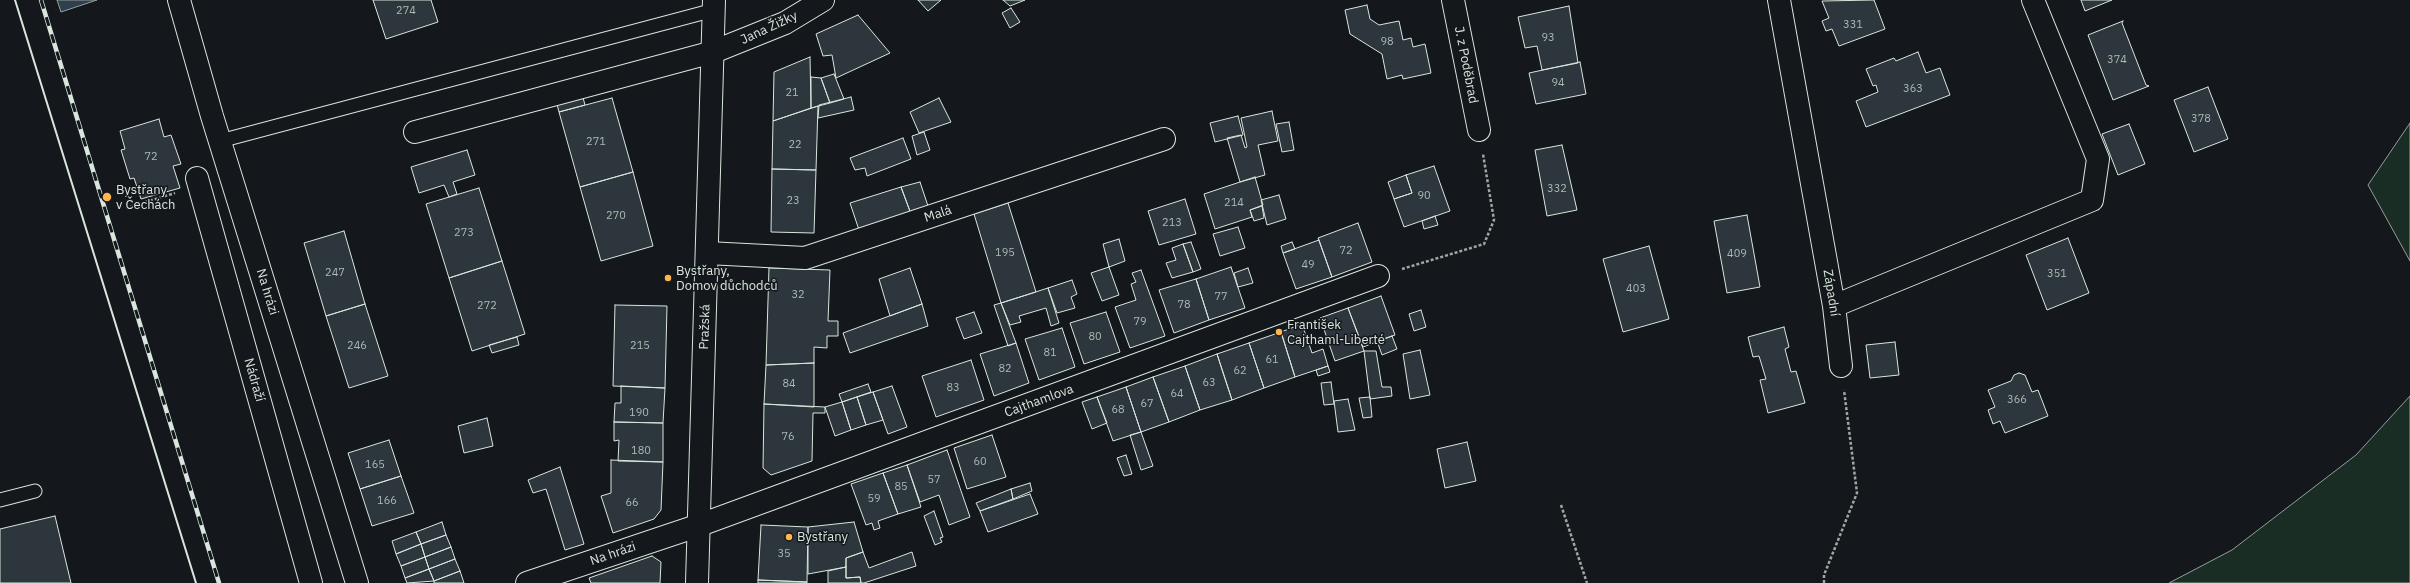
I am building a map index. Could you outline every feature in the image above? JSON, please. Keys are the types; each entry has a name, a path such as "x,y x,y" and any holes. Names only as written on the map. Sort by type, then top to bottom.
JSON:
{"street":[{"name":"Na hrázi","path":"179,0 220,141 357,583"},
{"name":"Jana Žižky","path":"416,132 713,52 778,27 823,0"},
{"name":"J. z Poděbrad","path":"1453,0 1479,130"},
{"name":"Západní","path":"1779,0 1834,306 1841,366"},
{"path":"1834,306 2092,200 2098,159 2033,0"},
{"name":"Pražská","path":"697,583 700,525 714,5"},
{"name":"Malá","path":"707,253 806,258 1164,139"},
{"name":"Nádraží","path":"198,182 311,583"},
{"name":"Cajthamlova","path":"700,525 1378,276"},
{"name":"Na hrázi","path":"527,583 700,525"}],"lane":[{"path":"220,141 714,5"},
{"path":"0,500 35,491"}],"path":[{"path":"1378,276 1484,244 1494,220 1479,130"},
{"path":"126,208 198,182"},
{"path":"1824,583 1824,575 1857,493 1841,366"},
{"path":"1560,505 1587,583"}],"green space":[{"path":"2410,123 2410,261 2368,185"},
{"path":"2410,396 2410,583 2169,583 2232,550 2356,455"}],"water":[{"path":"57,0 97,0 61,12"}],"building":[{"path":"373,0 431,0 438,22 386,39"},
{"path":"918,0 941,0 928,11"},
{"path":"1003,0 1025,0 1010,6"},
{"path":"1874,0 1885,29 1839,46 1832,29 1826,31 1822,21 1829,18 1822,1"},
{"path":"2081,0 2112,0 2085,11"},
{"path":"1367,5 1370,19 1379,25 1399,21 1403,40 1411,38 1413,47 1425,44 1431,73 1403,79 1402,75 1387,79 1382,54 1350,34 1345,10"},
{"path":"1569,6 1578,63 1542,70 1537,46 1525,48 1518,17"},
{"path":"1011,8 1020,22 1010,28 1002,13"},
{"path":"858,15 890,53 836,78 832,55 823,56 816,34"},
{"path":"2123,21 2122,23 2146,85 2149,86 2113,100 2088,35"},
{"path":"1918,52 1926,73 1940,68 1950,95 1866,127 1856,101 1878,92 1876,85 1873,86 1866,69 1894,58 1896,61"},
{"path":"810,57 811,108 773,121 774,72"},
{"path":"1580,62 1586,94 1536,104 1529,73"},
{"path":"834,74 844,99 830,103 821,78"},
{"path":"811,77 821,78 830,103 811,108"},
{"path":"2208,87 2228,139 2194,152 2174,100"},
{"path":"582,94 585,105 559,112 556,100"},
{"path":"851,97 854,110 818,118 819,105"},
{"path":"612,98 633,172 580,187 559,112"},
{"path":"939,98 951,122 919,133 910,112"},
{"path":"818,106 816,170 772,169 773,121"},
{"path":"1272,111 1278,141 1258,145 1265,175 1240,182 1227,138 1241,135 1245,148 1247,147 1241,118"},
{"path":"1238,116 1243,135 1215,142 1210,123"},
{"path":"159,119 164,137 171,135 181,164 173,166 180,188 141,199 134,178 130,179 121,150 125,149 120,131"},
{"path":"1289,122 1294,150 1282,152 1276,124"},
{"path":"2129,124 2145,164 2118,175 2102,134"},
{"path":"924,132 930,150 917,155 912,136"},
{"path":"903,138 911,159 867,176 865,168 855,170 850,158"},
{"path":"1562,145 1577,210 1547,216 1535,150"},
{"path":"467,150 475,175 453,182 457,194 449,197 444,185 419,193 411,167"},
{"path":"1434,166 1450,211 1404,227 1394,199 1412,193 1406,175"},
{"path":"772,169 816,170 814,233 771,232"},
{"path":"633,172 653,246 601,261 580,187"},
{"path":"1406,175 1412,193 1394,199 1388,182"},
{"path":"1255,177 1263,205 1250,210 1252,217 1215,229 1204,194"},
{"path":"920,182 929,209 911,214 901,187"},
{"path":"901,187 911,214 859,230 850,203"},
{"path":"479,188 502,261 449,278 426,204"},
{"path":"1279,195 1286,219 1267,225 1261,200"},
{"path":"1185,199 1196,234 1159,245 1148,211"},
{"path":"1008,203 1036,292 1001,303 974,214"},
{"path":"1262,206 1264,218 1254,221 1250,210"},
{"path":"1747,215 1760,287 1727,293 1714,221"},
{"path":"1435,216 1438,225 1424,229 1422,221"},
{"path":"1358,223 1372,262 1332,277 1318,238"},
{"path":"1238,227 1245,248 1220,256 1213,234"},
{"path":"344,231 365,304 326,316 304,243"},
{"path":"2068,238 2089,293 2047,310 2026,255"},
{"path":"1119,239 1125,261 1109,267 1103,244"},
{"path":"1319,240 1332,277 1296,289 1283,253"},
{"path":"1191,242 1201,269 1193,272 1183,244"},
{"path":"1292,242 1295,249 1283,253 1281,246"},
{"path":"1183,244 1193,272 1172,278 1166,263 1176,260 1172,248"},
{"path":"1649,246 1669,319 1623,332 1603,259"},
{"path":"502,261 525,334 472,351 449,278"},
{"path":"1109,267 1119,295 1102,301 1091,273"},
{"path":"1231,267 1245,308 1209,320 1196,279"},
{"path":"769,268 830,270 828,321 838,321 838,336 827,336 827,348 814,347 814,363 766,365"},
{"path":"910,268 922,304 890,316 879,279"},
{"path":"1248,268 1253,283 1238,287 1234,273"},
{"path":"1141,270 1165,336 1130,348 1115,307 1136,300 1131,284 1136,282 1132,273"},
{"path":"1196,279 1209,320 1174,333 1159,290"},
{"path":"1072,280 1077,294 1071,297 1075,308 1057,313 1048,288"},
{"path":"1048,288 1059,323 1051,326 1046,308 1019,316 1021,322 1010,325 1001,303"},
{"path":"1381,296 1395,335 1363,347 1348,308"},
{"path":"1001,303 1016,343 1008,346 994,305"},
{"path":"365,304 388,376 349,388 326,316"},
{"path":"922,304 928,326 850,353 843,333"},
{"path":"615,305 667,306 665,388 613,386"},
{"path":"1348,308 1364,351 1335,361 1320,318"},
{"path":"1421,310 1426,327 1414,331 1409,314"},
{"path":"974,312 982,333 964,339 956,318"},
{"path":"1106,312 1120,352 1084,364 1070,323"},
{"path":"1302,324 1312,353 1323,349 1328,366 1295,377 1281,332"},
{"path":"1784,327 1789,347 1785,349 1791,372 1796,371 1805,403 1768,413 1760,380 1766,379 1759,356 1753,357 1748,337"},
{"path":"1062,328 1075,367 1039,380 1025,339"},
{"path":"1281,332 1295,377 1264,388 1249,343"},
{"path":"1392,336 1397,349 1382,355 1377,341"},
{"path":"517,337 519,345 492,353 489,345"},
{"path":"1895,342 1899,375 1870,378 1866,345"},
{"path":"1016,343 1029,383 994,396 980,354"},
{"path":"1249,343 1264,388 1232,400 1217,354"},
{"path":"1420,350 1430,395 1410,399 1403,354"},
{"path":"1364,351 1376,351 1382,387 1391,387 1392,396 1370,399"},
{"path":"1217,354 1232,400 1200,410 1185,366"},
{"path":"971,360 984,400 936,417 922,376"},
{"path":"814,363 814,407 764,404 766,365"},
{"path":"1185,366 1200,410 1169,422 1153,377"},
{"path":"1328,366 1330,372 1318,376 1316,370"},
{"path":"2019,373 2025,375 2032,392 2038,390 2048,416 2005,433 2000,421 1993,424 1988,410 1995,407 1988,390 2011,381 2014,375"},
{"path":"1153,377 1169,422 1141,432 1126,387"},
{"path":"1331,382 1334,404 1324,405 1321,383"},
{"path":"868,384 871,392 842,402 839,394"},
{"path":"621,386 665,388 663,423 614,422 615,403 621,403"},
{"path":"892,386 907,427 888,434 873,392"},
{"path":"1126,387 1141,432 1113,441 1097,397"},
{"path":"873,392 883,420 866,425 857,397"},
{"path":"857,397 866,425 851,430 842,402"},
{"path":"1097,397 1107,423 1092,429 1082,402"},
{"path":"1370,397 1372,417 1363,418 1359,398"},
{"path":"1348,399 1355,430 1338,432 1334,401"},
{"path":"842,402 851,430 835,436 825,407"},
{"path":"764,404 825,407 825,413 813,413 812,461 771,475 763,468"},
{"path":"487,418 493,446 464,453 458,426"},
{"path":"614,422 663,423 663,462 618,461 619,440 614,441"},
{"path":"1141,432 1153,466 1141,470 1130,435"},
{"path":"992,435 1006,477 967,489 954,448"},
{"path":"389,440 401,476 360,489 348,453"},
{"path":"1467,442 1476,481 1445,488 1437,449"},
{"path":"947,450 970,517 949,525 939,495 920,502 907,465"},
{"path":"1126,455 1132,474 1124,476 1117,458"},
{"path":"611,460 663,462 661,510 654,519 613,533 601,496 611,493"},
{"path":"907,465 921,507 898,514 883,473"},
{"path":"560,467 584,544 565,550 546,489 533,493 528,480"},
{"path":"883,473 898,514 878,521 880,528 874,530 872,523 866,525 851,484"},
{"path":"401,476 414,513 372,526 360,489"},
{"path":"1030,483 1032,491 1013,499 1011,489"},
{"path":"1011,489 1013,499 980,511 976,503"},
{"path":"1030,494 1038,514 988,532 980,511"},
{"path":"934,511 943,537 940,538 942,542 935,545 924,516"},
{"path":"55,516 71,583 0,583 0,529"},
{"path":"442,522 446,535 421,544 416,532"},
{"path":"854,522 863,552 846,558 846,567 808,574 808,527"},
{"path":"761,525 808,527 807,582 758,580"},
{"path":"416,532 421,544 396,554 392,541"},
{"path":"446,535 451,547 425,557 421,544"},
{"path":"421,544 425,557 401,566 396,554"},
{"path":"451,547 455,559 429,569 425,557"},
{"path":"863,552 869,568 912,552 916,566 864,583 861,583 860,577 846,578 846,558"},
{"path":"652,556 661,562 660,583 591,583 589,578"},
{"path":"425,557 429,569 405,578 401,566"},
{"path":"455,559 460,571 434,581 429,569"},
{"path":"846,567 846,578 860,577 861,583 828,583 828,571"},
{"path":"429,569 434,581 407,583 405,578"},
{"path":"460,571 464,583 434,583 434,581"},
{"path":"758,580 807,582 807,583 758,583"}],"railway":[{"path":"41,0 219,583"}],"wall":[{"path":"15,0 196,583"}],"place":[{"name":"Bystřany v Čechách","path":"107,197"},
{"name":"Bystřany, Domov důchodců","path":"668,278"},
{"name":"František Cajthaml-Liberté","path":"1279,332"},
{"name":"Bystřany","path":"789,537"}]}
